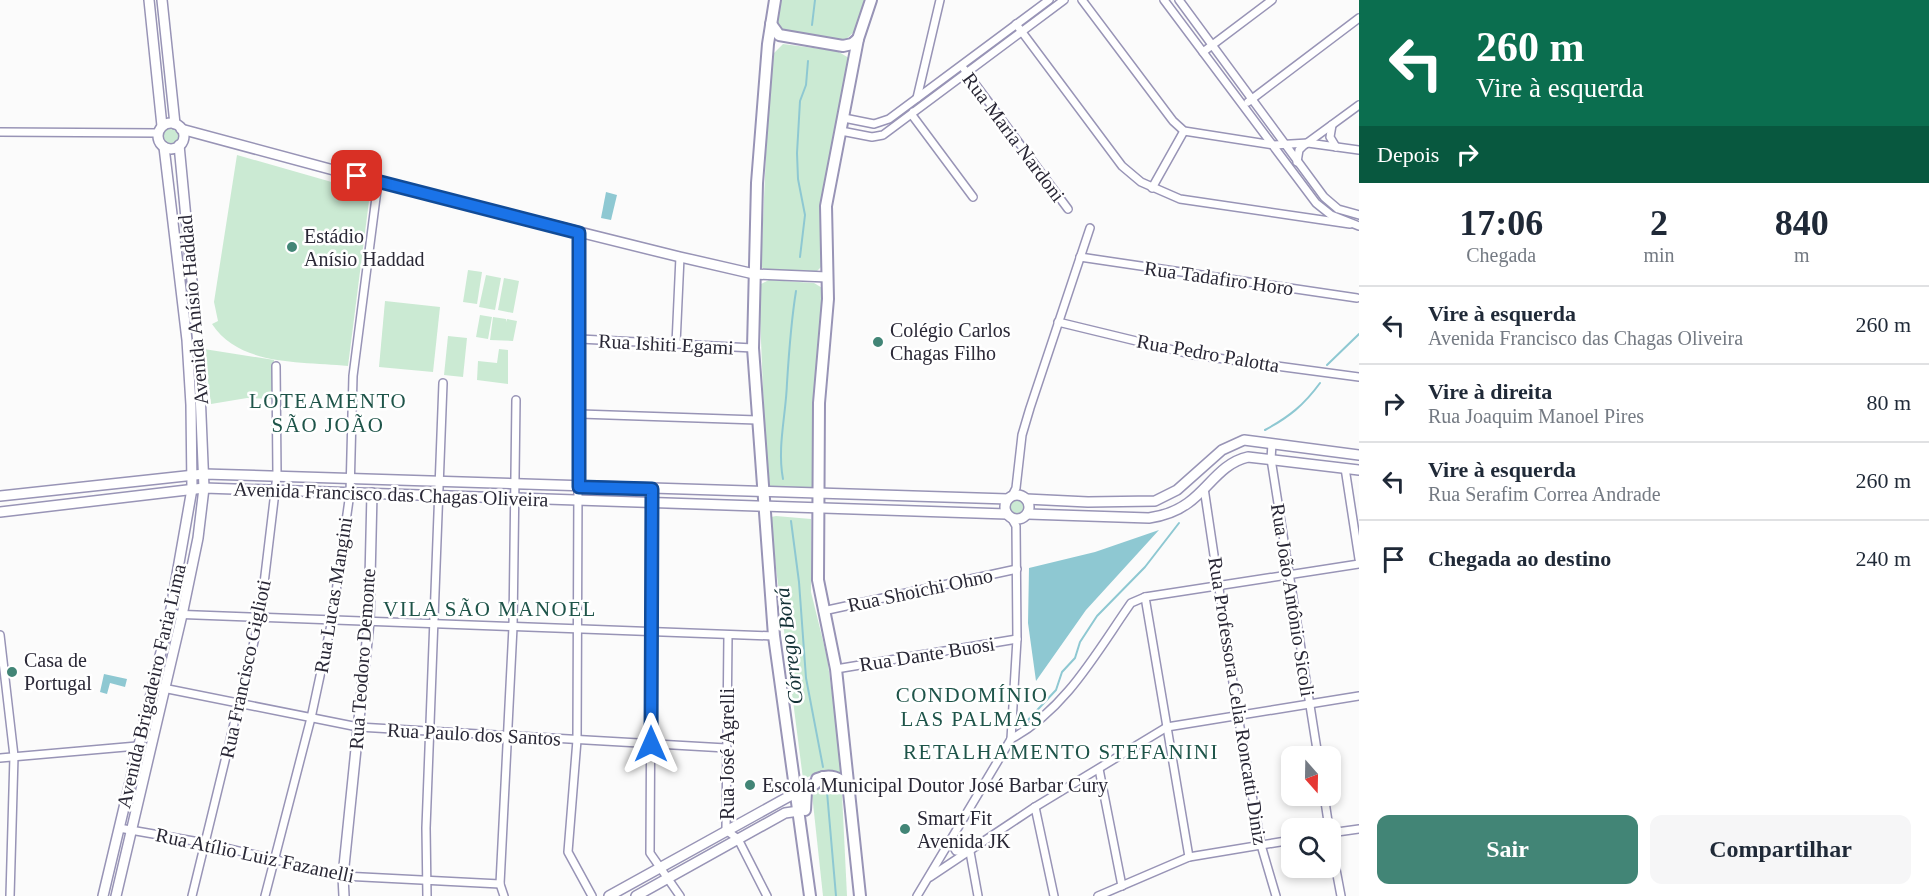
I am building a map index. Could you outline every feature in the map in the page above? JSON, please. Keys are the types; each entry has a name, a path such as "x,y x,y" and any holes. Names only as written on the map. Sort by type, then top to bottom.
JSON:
{"main road":[{"path":"149,0 160,130 182,130 579,233 754,274 827,278"},
{"path":"162,0 182,130 179,145 172,149 164,147"},
{"path":"775,0 768,44 757,183 753,348 774,636 810,896"},
{"path":"860,896 836,669 818,580 819,403 828,298 826,206 858,39 871,0"},
{"path":"771,24 778,35 843,46 852,44 858,39"},
{"path":"768,44 778,35"},
{"path":"843,46 854,59"},
{"name":"Avenida Anísio Haddad","path":"160,130 159,141 164,147 187,340 193,474"},
{"name":"Avenida Anísio Haddad","path":"179,145 197,339 204,474"},
{"path":"187,340 197,339"},
{"name":"Avenida Francisco das Chagas Oliveira","path":"0,496 204,474 820,495 1012,494 1024,498 1088,502 1155,501 1177,490 1231,444 1244,440 1359,455"},
{"name":"Avenida Francisco das Chagas Oliveira","path":"0,512 192,489 276,488 350,493 820,507 1017,518 1149,518 1176,510 1237,459 1248,457 1271,459 1359,470"},
{"name":"Avenida Brigadeiro Faria Lima","path":"102,896 170,614 193,474"},
{"name":"Avenida Brigadeiro Faria Lima","path":"116,896 182,615 198,538 204,474"},
{"path":"137,481 139,495"},
{"path":"48,491 48,506"},
{"name":"Rua Teodoro Demonte","path":"345,896 344,876 369,622 372,493"},
{"path":"1012,494 1005,506 1017,518 1029,506 1024,498"},
{"path":"841,508 842,495"},
{"path":"137,746 149,748"},
{"path":"609,896 823,777 838,778 849,787"},
{"path":"802,833 806,792 823,777"},
{"path":"636,896 785,813 799,812"}],"street":[{"path":"912,115 940,0"},
{"path":"844,118 878,124 889,119 1049,0"},
{"path":"841,131 872,137 883,135 1064,0"},
{"path":"1082,0 1173,122 1184,131 1274,145 1308,143 1359,150"},
{"path":"1164,0 1316,203 1331,216 1350,224"},
{"path":"1179,0 1297,162 1336,208 1359,215"},
{"path":"1203,52 1272,0"},
{"path":"1244,105 1359,18"},
{"path":"1016,24 1122,166 1152,188 1180,199 1359,226"},
{"name":"Rua Maria Nardoni","path":"960,65 1068,209"},
{"path":"1297,162 1299,150 1359,105"},
{"path":"912,115 973,197"},
{"path":"878,124 883,135"},
{"path":"1332,125 1330,137 1336,147"},
{"path":"1249,142 1258,136 1260,127"},
{"path":"0,132 160,130"},
{"path":"1152,188 1184,131"},
{"name":"Rua Lucas Mangini","path":"265,896 311,718 332,620 350,493 353,376 378,182"},
{"path":"1309,218 1316,211 1316,203"},
{"path":"1323,220 1331,216 1336,208"},
{"path":"1012,494 1022,435 1090,228"},
{"path":"579,233 577,740 568,852 592,896"},
{"path":"676,344 680,257"},
{"name":"Rua Tadafiro Horo","path":"1080,257 1357,298"},
{"name":"Rua Pedro Palotta","path":"1059,322 1194,355 1359,377"},
{"name":"Rua Ishiti Egami","path":"580,339 753,348"},
{"name":"Rua Francisco Giglioti","path":"192,896 260,617 277,475 276,366"},
{"path":"427,896 437,482 443,383"},
{"path":"504,896 500,884 513,627 516,400"},
{"path":"580,414 757,420"},
{"name":"Rua João Antônio Sicoli","path":"1272,444 1271,459 1316,746"},
{"path":"1011,739 1031,729 1061,702 1131,603 1145,597 1359,562 1345,468"},
{"name":"Rua Professora Celia Roncatti Diniz","path":"1204,488 1238,716 1261,845 1276,896"},
{"path":"652,489 650,853 680,896"},
{"path":"1193,498 1206,505"},
{"path":"917,896 1011,739 1017,639 1017,518"},
{"name":"Rua Shoichi Ohno","path":"823,611 1017,569"},
{"path":"1145,597 1189,857"},
{"path":"170,614 774,636"},
{"path":"0,635 14,756 10,896"},
{"name":"Rua José Agrelli","path":"728,635 726,830 738,839 767,896"},
{"name":"Rua Dante Buosi","path":"836,669 1017,639"},
{"name":"Rua Paulo dos Santos","path":"153,686 358,727 726,748"},
{"path":"930,877 1035,807 1167,728 1359,696"},
{"path":"0,758 137,746"},
{"path":"1099,769 1122,886"},
{"path":"1035,807 1054,896"},
{"name":"Rua Atílio Luiz Fazanelli","path":"119,828 205,843 344,876 500,884"},
{"path":"1341,831 1359,829"},
{"path":"951,842 957,851 970,852"},
{"path":"1098,896 1189,857 1281,842"},
{"path":"970,852 978,896"},
{"path":"1338,878 1341,896"}],"green space":[{"path":"779,0 864,0 855,31 844,41 780,30 776,26"},
{"path":"783,44 837,51 849,58 824,194 821,219 822,266 815,273 765,271 761,266 769,85 774,53"},
{"path":"170,126 177,129 180,136 177,143 170,146 163,143 160,136 163,129"},
{"name":"Estádio Anísio Haddad","path":"237,155 370,193 348,366 293,362 255,355 224,338 212,324 218,321 214,302"},
{"path":"468,270 482,272 477,304 463,302"},
{"path":"486,275 501,278 495,310 479,307"},
{"path":"504,278 519,281 513,313 498,310"},
{"path":"769,280 814,283 824,289 814,489 767,488 759,292 761,284"},
{"path":"385,301 440,307 433,372 379,367"},
{"path":"480,315 492,317 488,339 476,337"},
{"path":"493,317 506,319 506,322 507,319 517,321 513,341 490,340"},
{"path":"448,336 467,338 463,377 444,375"},
{"path":"204,349 274,360 274,399 247,398 211,404"},
{"path":"499,349 508,350 508,384 477,380 478,361 497,363"},
{"path":"1017,498 1023,501 1026,507 1023,513 1017,516 1011,513 1008,507 1011,501"},
{"path":"771,517 811,519 811,592 827,657 843,774 825,770 803,779 770,521"},
{"path":"825,785 834,786 842,794 847,896 823,896 812,794"}],"water":[{"path":"606,192 617,195 611,220 601,218"},
{"path":"1159,530 1086,610 1036,681 1028,623 1029,568 1095,552"},
{"path":"104,674 127,679 125,687 110,683 107,694 100,692"}],"waterway":[{"name":"Córrego Borá","path":"812,25 815,0"},
{"name":"Córrego Borá","path":"800,257 805,215 798,179 797,153 800,101 806,85 808,61"},
{"name":"Córrego Borá","path":"783,479 781,443 796,291"},
{"path":"1327,365 1359,334"},
{"path":"1265,430 1296,410 1320,383"},
{"name":"Córrego Borá","path":"791,521 799,582 806,678 823,767"},
{"path":"1027,721 1056,690 1062,672 1075,658 1080,642 1097,616 1145,567 1179,523"},
{"name":"Córrego Borá","path":"827,792 836,896"}],"place":[{"name":"Estádio Anísio Haddad","path":"292,247"},
{"name":"Colégio Carlos Chagas Filho","path":"878,342"},
{"name":"Casa de Portugal","path":"12,672"},
{"name":"Escola Municipal Doutor José Barbar Cury","path":"750,785"},
{"name":"Smart Fit Avenida JK","path":"905,829"}],"district":[{"name":"LOTEAMENTO SÃO JOÃO","path":"328,413"},
{"name":"VILA SÃO MANOEL","path":"490,609"},
{"name":"CONDOMÍNIO LAS PALMAS","path":"972,707"},
{"name":"RETALHAMENTO STEFANINI","path":"1061,752"}],"route":[{"path":"357,176 579,233 579,487 652,489 651,744"}]}
